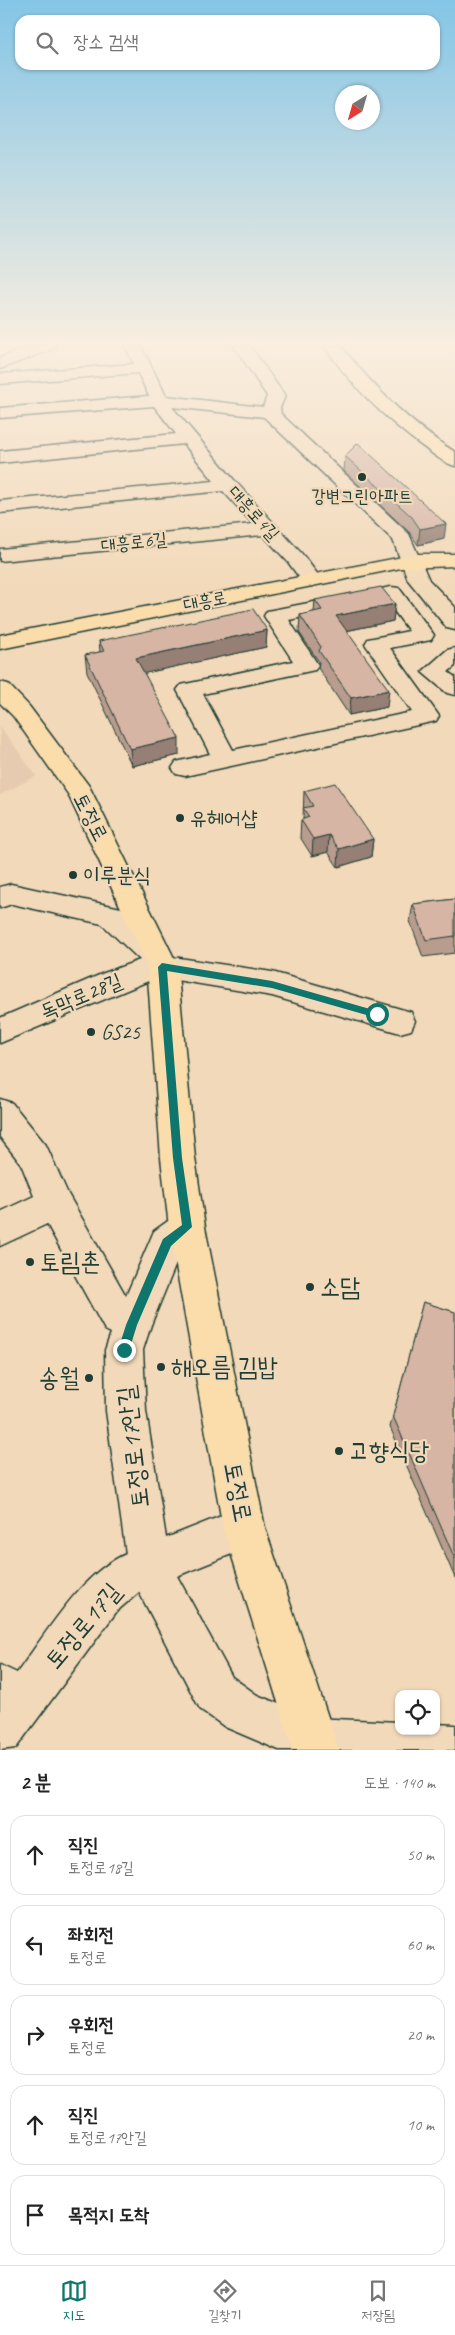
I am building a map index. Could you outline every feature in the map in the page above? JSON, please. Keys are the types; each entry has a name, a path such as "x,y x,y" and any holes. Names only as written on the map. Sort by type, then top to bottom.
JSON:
{"main road":[{"path":"398,428 419,454 451,468"},
{"name":"대흥로","path":"0,642 410,561 455,560"},
{"name":"토정로","path":"0,690 21,711 80,792 162,965 178,1158 187,1227 244,1528 314,1746"}],"street":[{"name":"대흥로4길","path":"181,428 228,485 295,558 311,580"},
{"path":"284,428 402,538 421,585 447,609 455,623"},
{"path":"0,457 189,438"},
{"path":"0,507 228,485"},
{"name":"대흥로6길","path":"0,555 268,529"},
{"path":"185,768 427,716 376,644 423,635 391,593 275,616 307,665 189,690 225,759"},
{"path":"455,655 434,672 455,688"},
{"path":"0,898 11,894 111,915 162,965 272,984 400,1021"},
{"name":"독막로28길","path":"0,1031 114,981 162,965"},
{"path":"0,1113 34,1155 54,1203 118,1316 132,1325 167,1243 187,1227"},
{"path":"0,1230 54,1203"},
{"name":"토정로17안길","path":"132,1325 124,1350 126,1411 149,1566 216,1693 241,1711 314,1746 455,1748"},
{"name":"토정로17길","path":"6,1708 102,1596 127,1575 244,1528"}],"shaded area":[{"path":"0,726 36,776 0,795"}],"building":[{"path":"358,443 446,524 420,529 412,517 345,456"},
{"path":"381,587 395,604 336,616 389,690 351,698 319,651 321,647 300,615 322,610 315,600"},
{"path":"253,609 267,630 136,658 179,738 130,749 85,655 104,651 99,641"},
{"path":"335,783 373,839 339,849 329,835 313,839 301,820 309,817 303,808 313,806 304,791"},
{"path":"455,899 455,936 426,940 413,904"},
{"path":"423,1302 455,1312 455,1559 393,1416"}],"place":[{"name":"강변그린아파트","path":"362,477"},
{"name":"유헤어샵","path":"180,818"},
{"name":"이루분식","path":"73,875"},
{"name":"GS25","path":"91,1032"},
{"name":"토림촌","path":"30,1262"},
{"name":"소담","path":"310,1287"},
{"name":"해오름 김밥","path":"161,1367"},
{"name":"송월","path":"89,1378"},
{"name":"고향식당","path":"339,1451"}],"route":[{"path":"124,1350 132,1325 167,1243 187,1227 178,1158 162,967 272,984 377,1014"}]}
